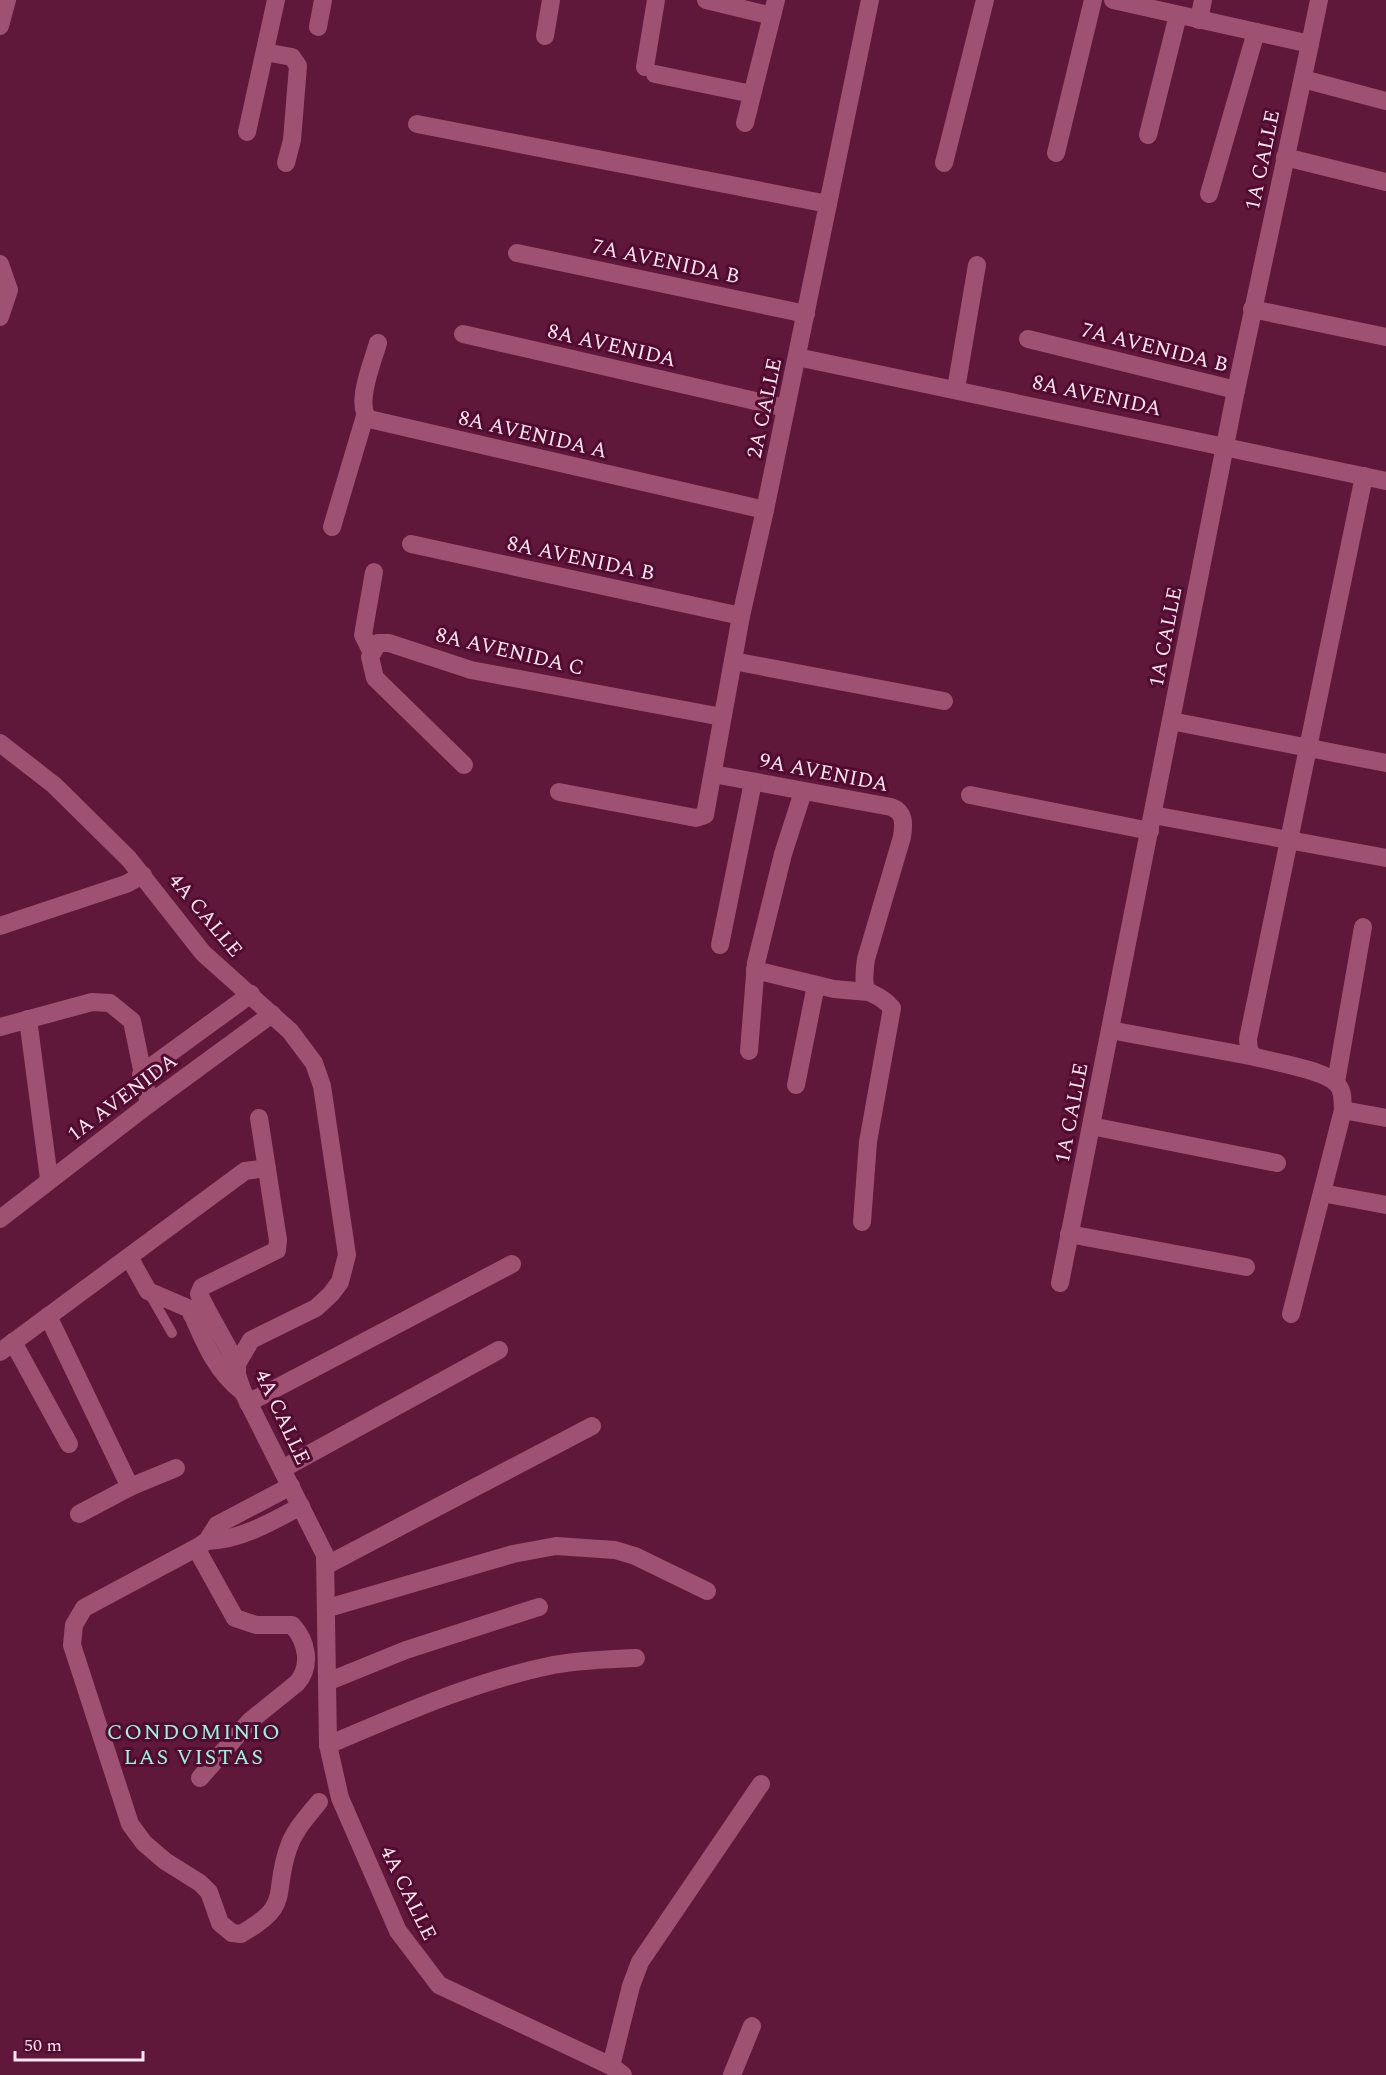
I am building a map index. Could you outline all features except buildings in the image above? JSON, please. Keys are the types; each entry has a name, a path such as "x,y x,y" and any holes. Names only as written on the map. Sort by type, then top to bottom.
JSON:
{"street":[{"path":"0,26 7,0"},
{"path":"247,132 276,0"},
{"path":"318,27 323,0"},
{"path":"545,36 551,0"},
{"path":"656,0 650,71 752,94"},
{"path":"706,0 774,8 744,123"},
{"name":"2A CALLE","path":"559,792 696,818 705,815 741,616 870,0"},
{"path":"944,163 985,0"},
{"path":"1056,153 1093,0"},
{"path":"1113,0 1310,44"},
{"path":"1199,20 1203,0"},
{"name":"1A CALLE","path":"1060,1283 1252,309 1319,0"},
{"path":"1148,135 1178,15"},
{"path":"1209,194 1256,32"},
{"path":"265,51 292,57 298,66 292,140 286,163"},
{"path":"1302,79 1386,101"},
{"path":"417,124 828,204"},
{"path":"1285,157 1386,182"},
{"name":"7A AVENIDA B","path":"517,253 806,314"},
{"path":"956,389 977,265"},
{"path":"0,317 9,290 1,269"},
{"path":"1252,309 1386,337"},
{"name":"8A AVENIDA","path":"463,334 786,408"},
{"name":"7A AVENIDA B","path":"1028,339 1236,390"},
{"path":"333,527 365,416 363,396 378,343"},
{"name":"8A AVENIDA","path":"797,357 1225,445 1386,481"},
{"name":"8A AVENIDA A","path":"365,416 374,422 765,510"},
{"path":"1255,1057 1249,1051 1249,1022 1364,476"},
{"name":"8A AVENIDA B","path":"411,544 741,616"},
{"path":"374,572 363,635 371,651 370,663 375,678 464,765"},
{"name":"8A AVENIDA C","path":"371,651 378,643 389,643 471,670 722,717"},
{"path":"733,661 944,701"},
{"path":"1171,721 1386,763"},
{"name":"4A CALLE","path":"0,743 76,806 143,875 203,953 272,1014 308,1054 322,1086 347,1255 340,1282 331,1294 316,1308 251,1340 237,1364 237,1375 301,1506 322,1543 327,1565 328,1745 340,1798 398,1931 439,1985 617,2071"},
{"name":"9A AVENIDA","path":"713,774 896,809 903,818 902,837 866,959 863,978 868,992"},
{"path":"720,945 753,782"},
{"path":"749,1051 755,970 768,906 803,792"},
{"path":"970,795 1151,823 1287,840 1386,858"},
{"path":"0,926 126,884 143,875"},
{"path":"1336,1082 1363,927"},
{"path":"755,970 816,985 868,992 892,1008 868,1142 862,1222"},
{"path":"796,1085 816,985"},
{"name":"1A AVENIDA","path":"141,1074 251,994"},
{"path":"0,1027 92,1002 110,1003 132,1021 141,1074 149,1104"},
{"name":"1A AVENIDA","path":"0,1219 49,1179 272,1014"},
{"path":"28,1019 49,1179"},
{"path":"1110,1030 1255,1057 1322,1075 1336,1082 1342,1092 1342,1110 1291,1314"},
{"path":"1342,1110 1386,1118"},
{"path":"259,1118 278,1240 277,1250 202,1287 199,1294 199,1311 214,1359 225,1376 246,1397 512,1264"},
{"path":"1091,1126 1277,1163"},
{"path":"69,1444 7,1347 245,1171 267,1168"},
{"path":"1322,1192 1386,1205"},
{"path":"1070,1234 1246,1267"},
{"path":"129,1257 148,1291 199,1311 237,1364"},
{"path":"48,1316 130,1487"},
{"path":"284,1468 499,1350"},
{"path":"327,1565 592,1426"},
{"path":"79,1514 130,1487 176,1468"},
{"path":"291,1486 216,1526 201,1544 84,1608 74,1625 72,1646 130,1824 144,1843 165,1861 200,1883 208,1892 220,1923 232,1933 241,1934 269,1916 281,1893 288,1849 295,1832 319,1802"},
{"path":"257,1503 270,1522"},
{"path":"201,1544 225,1541 301,1506"},
{"path":"200,1778 250,1721 297,1683 303,1676 306,1655 298,1632 292,1625 256,1625 235,1618 201,1544"},
{"path":"328,1608 513,1554 556,1546 606,1549 635,1556 707,1591"},
{"path":"327,1682 406,1650 539,1607"},
{"path":"328,1745 430,1702 520,1674 583,1660 636,1658"},
{"path":"617,2071 631,1986 640,1962 760,1784"},
{"path":"732,2075 752,2026"}],"lane":[{"path":"148,1291 171,1333"}],"district":[{"name":"CONDOMINIO LAS VISTAS","path":"194,1744"}]}
